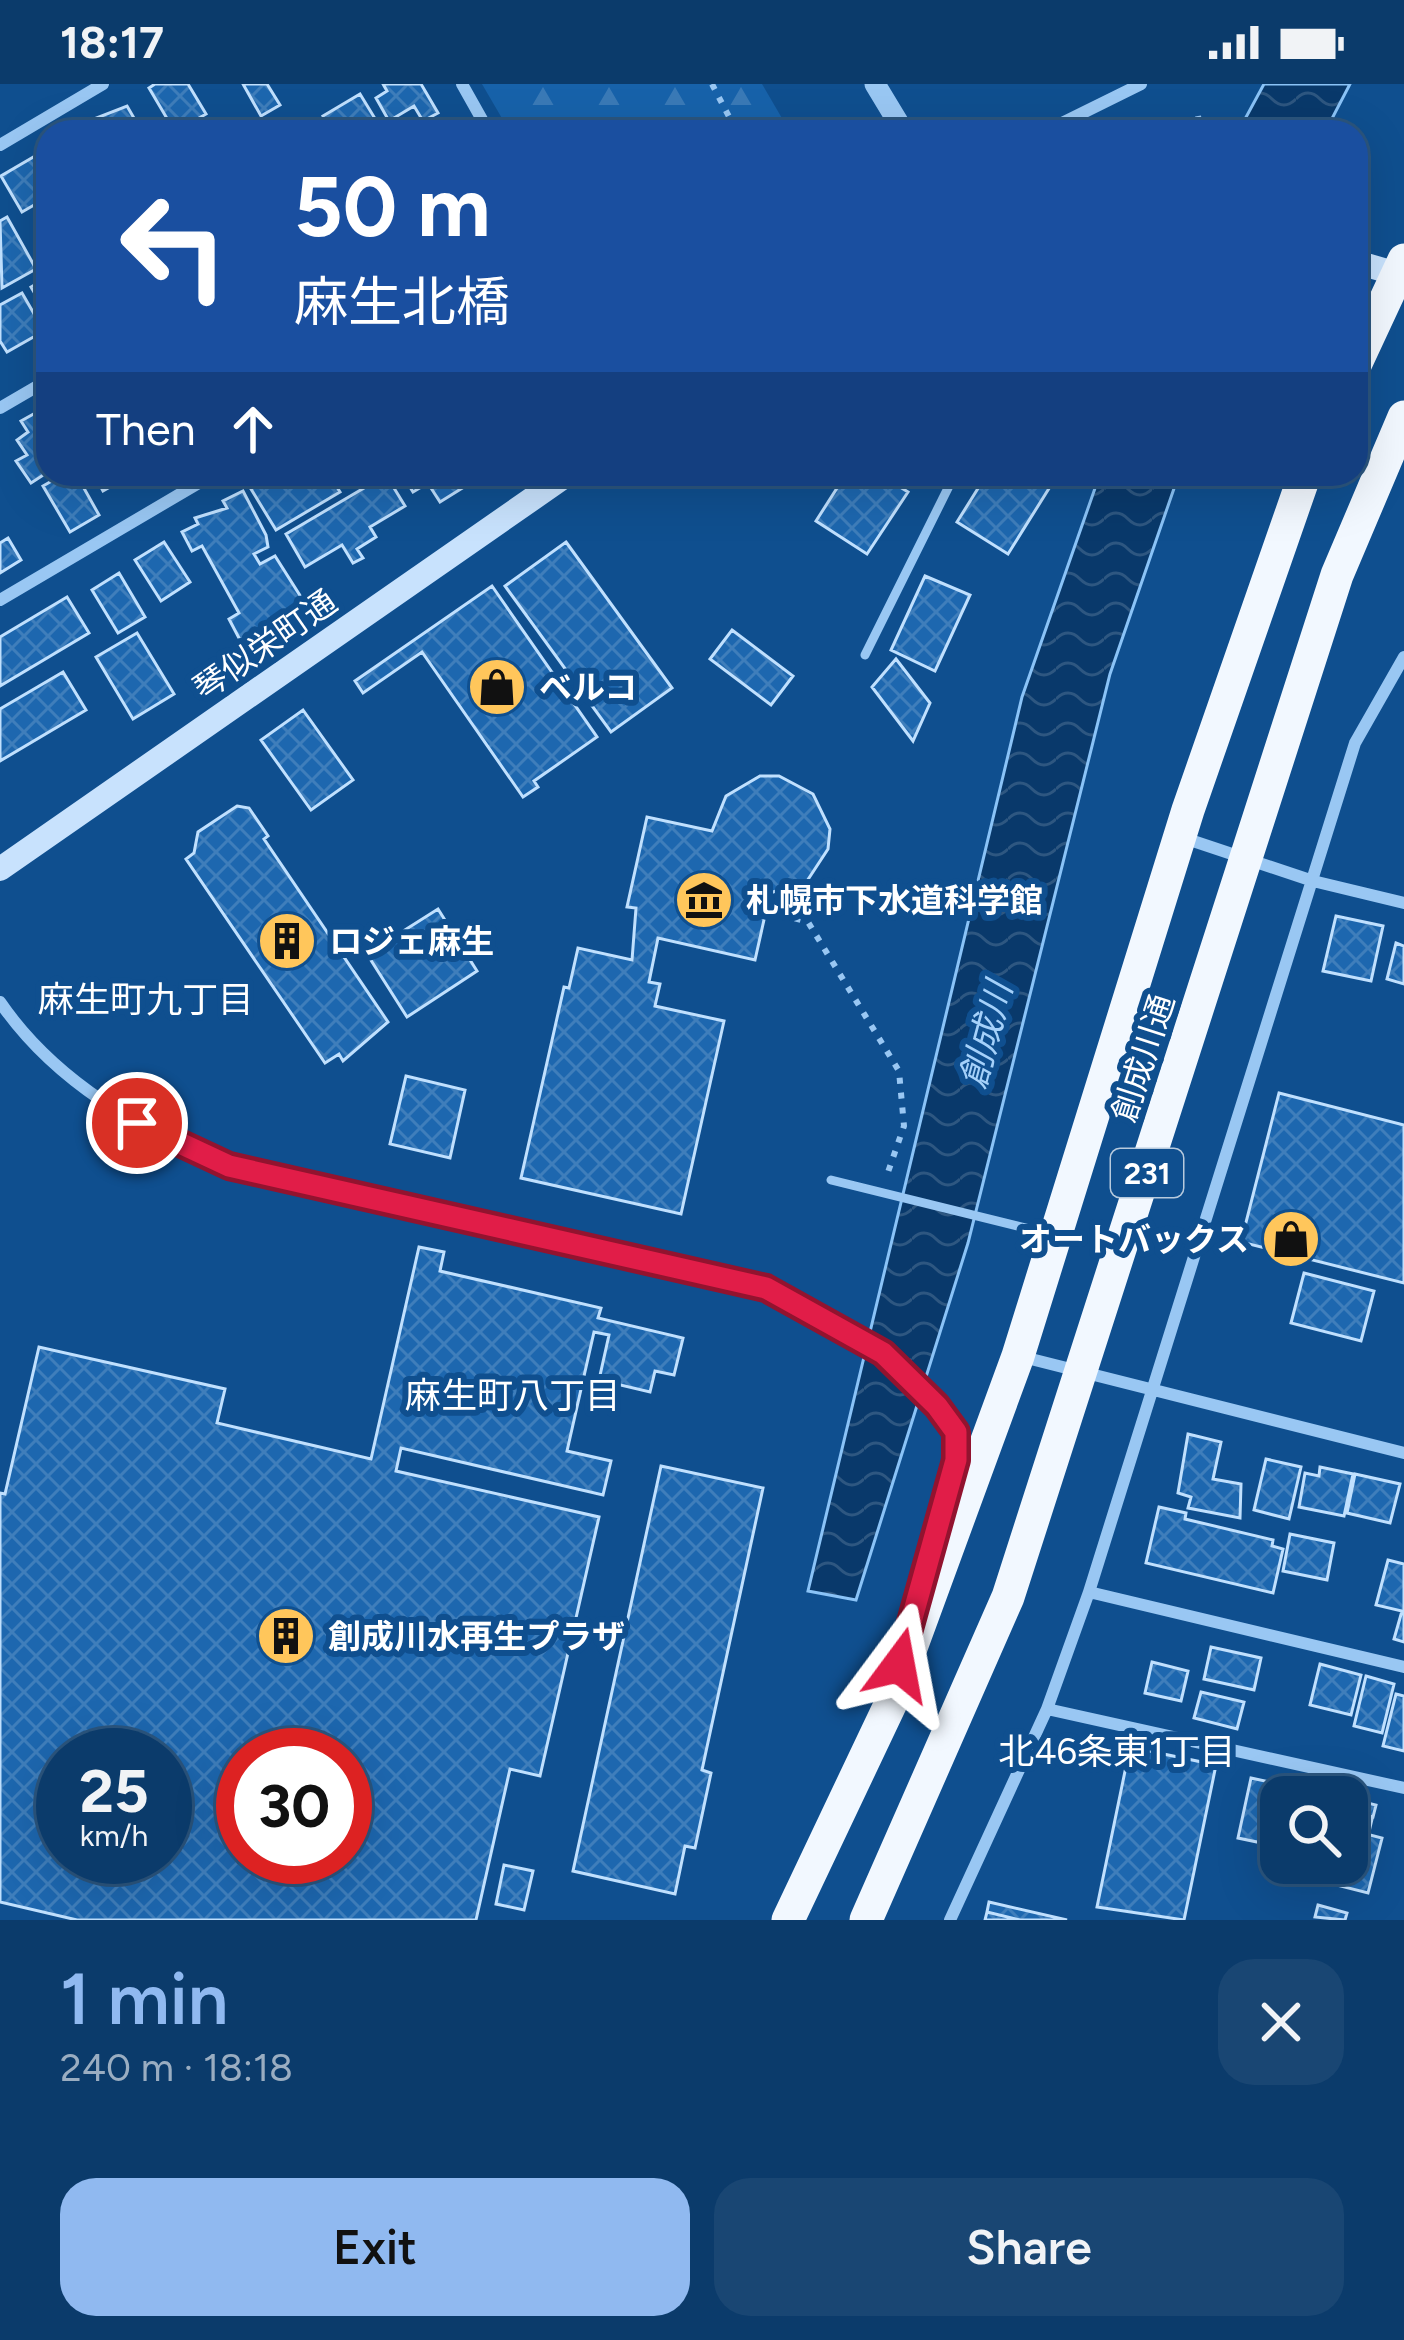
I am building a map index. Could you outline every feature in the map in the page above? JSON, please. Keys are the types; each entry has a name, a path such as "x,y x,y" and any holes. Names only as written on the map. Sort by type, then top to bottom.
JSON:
{"highway":[{"path":"1368,339 1402,270"},
{"name":"創成川通","path":"866,1920 1008,1597 1337,575 1404,416"},
{"name":"創成川通","path":"788,1920 890,1706 1018,1356 1180,836 1301,486"}],"main road":[{"path":"1368,264 1402,270"},
{"name":"琴似栄町通","path":"0,869 551,486"}],"street":[{"path":"42,120 103,84"},
{"path":"462,84 483,120"},
{"path":"1068,120 1141,84"},
{"path":"883,88 898,120"},
{"path":"0,145 36,124"},
{"path":"0,408 36,387"},
{"path":"0,600 189,486"},
{"path":"950,1920 1047,1709 1156,1392 1355,743 1404,657"},
{"path":"1180,836 1313,881 1404,903"},
{"path":"0,1002 22,1034 94,1096 182,1147 229,1166 766,1288 857,1336 937,1406 956,1432 956,1460 917,1583 890,1706"},
{"path":"1018,1356 1404,1453"},
{"path":"1089,1592 1404,1667"},
{"path":"1047,1709 1404,1788"}],"lane":[{"path":"865,655 949,486"},
{"path":"831,1180 1055,1235"}],"path":[{"path":"712,84 730,120"},
{"path":"1198,116 1199,120"},
{"path":"766,910 808,922 899,1072 904,1126 886,1178"}],"green space":[{"path":"482,84 762,84 783,120 503,120"}],"water":[{"path":"1264,84 1350,84 1331,120 1244,120"},
{"name":"創成川","path":"1096,486 1175,486 1110,674 968,1243 856,1600 808,1591 1022,697"}],"building":[{"path":"188,84 206,114 196,120 168,120 149,88"},
{"path":"243,84 267,84 280,105 261,116"},
{"path":"383,84 421,84 438,113 422,120 414,106 388,120 376,98 387,91"},
{"path":"360,94 376,120 326,120 323,116"},
{"path":"127,106 135,120 91,120"},
{"path":"36,155 36,204 22,212 1,176"},
{"path":"7,217 36,269 2,288 0,221"},
{"path":"22,293 36,317 36,336 7,352 0,341 0,305"},
{"path":"36,413 36,480 31,483 16,461 27,455 17,440 28,432 21,421"},
{"path":"43,486 83,486 99,515 70,532"},
{"path":"336,486 340,492 276,530 251,489"},
{"path":"367,486 393,486 405,506 370,527 376,537 357,549 363,558 353,563 342,545 305,567 286,534"},
{"path":"430,486 466,486 440,502"},
{"path":"838,486 898,486 908,492 867,554 816,521"},
{"path":"980,486 1050,486 1008,554 957,522"},
{"path":"243,491 266,535 268,547 254,554 260,564 275,556 306,605 240,640 229,619 239,613 202,546 192,551 182,532 198,524 195,518 227,508 223,501"},
{"path":"8,538 21,560 0,573 0,543"},
{"path":"164,542 190,582 161,601 135,560"},
{"path":"566,542 672,688 611,732 505,586"},
{"path":"119,573 145,617 118,633 92,590"},
{"path":"925,576 970,595 935,671 891,650"},
{"path":"492,586 597,737 534,781 538,787 523,797 422,652 363,693 355,681"},
{"path":"67,597 89,633 0,686 0,637"},
{"path":"732,630 793,676 771,705 710,659"},
{"path":"137,633 174,694 133,719 96,657"},
{"path":"896,659 930,703 913,741 872,687"},
{"path":"63,672 86,710 0,761 0,709"},
{"path":"303,710 353,780 311,810 261,740"},
{"path":"760,776 779,776 813,794 830,829 828,849 807,881 770,893 755,960 658,938 649,982 660,984 655,1006 724,1021 681,1214 521,1178 564,987 569,988 578,948 632,960 636,908 627,907 647,817 712,831 726,796"},
{"name":"ロジェ麻生","path":"237,806 249,808 268,836 264,839 388,1022 343,1061 339,1054 325,1063 186,859 194,853 198,832"},
{"path":"438,909 477,971 407,1017 367,954"},
{"path":"1336,916 1383,926 1371,981 1323,971"},
{"path":"1396,943 1404,946 1404,984 1387,979"},
{"path":"406,1076 465,1090 450,1158 390,1144"},
{"path":"1279,1093 1404,1125 1404,1283 1241,1242"},
{"name":"創成川水再生プラザ","path":"419,1247 444,1252 440,1271 601,1308 598,1318 683,1338 674,1375 655,1371 650,1392 599,1380 609,1335 594,1332 567,1451 611,1461 603,1495 401,1448 396,1471 599,1517 540,1776 510,1769 476,1920 77,1920 0,1902 0,1493 5,1494 39,1347 225,1389 217,1423 371,1459"},
{"path":"1304,1273 1374,1291 1361,1341 1291,1323"},
{"path":"1188,1434 1221,1442 1213,1479 1241,1484 1240,1518 1188,1508 1191,1497 1178,1493"},
{"path":"1266,1459 1301,1467 1289,1519 1254,1510"},
{"path":"661,1466 763,1488 702,1770 711,1773 695,1848 685,1846 675,1894 573,1871"},
{"path":"1320,1467 1353,1474 1344,1516 1299,1507 1305,1473 1319,1476"},
{"path":"1355,1474 1400,1484 1390,1523 1347,1513"},
{"path":"1159,1507 1186,1513 1185,1519 1273,1540 1272,1546 1283,1549 1273,1593 1146,1563"},
{"path":"1290,1534 1334,1543 1327,1580 1283,1571"},
{"path":"1388,1560 1404,1564 1404,1642 1394,1639 1402,1611 1376,1605"},
{"path":"1211,1647 1261,1658 1254,1690 1204,1679"},
{"path":"1152,1662 1188,1671 1181,1701 1145,1693"},
{"path":"1320,1664 1361,1675 1351,1715 1310,1705"},
{"path":"1366,1676 1394,1684 1382,1733 1354,1726"},
{"path":"1201,1692 1244,1702 1237,1729 1194,1718"},
{"path":"1396,1694 1404,1696 1404,1751 1383,1746"},
{"path":"1130,1747 1216,1765 1184,1920 1097,1907"},
{"path":"1251,1778 1260,1780 1260,1843 1238,1838"},
{"path":"1368,1834 1382,1838 1368,1893 1332,1884 1368,1884"},
{"path":"504,1865 533,1871 524,1910 496,1904"},
{"path":"989,1902 1067,1920 1020,1920 987,1912"},
{"path":"1318,1905 1347,1913 1345,1920 1315,1917"},
{"path":"987,1912 1020,1920 985,1920"}],"place":[{"name":"ベルコ","path":"497,687"},
{"name":"札幌市下水道科学館","path":"704,900"},
{"name":"ロジェ麻生","path":"287,941"},
{"name":"オートバックス","path":"1291,1239"},
{"name":"創成川水再生プラザ","path":"286,1636"}],"district":[{"name":"麻生町九丁目","path":"146,999"},
{"name":"麻生町八丁目","path":"513,1395"},
{"name":"北46条東1丁目","path":"1117,1751"}],"route":[{"path":"137,1123 229,1166 766,1288 883,1353 937,1406 956,1432 956,1460 917,1583 899,1665"}]}
